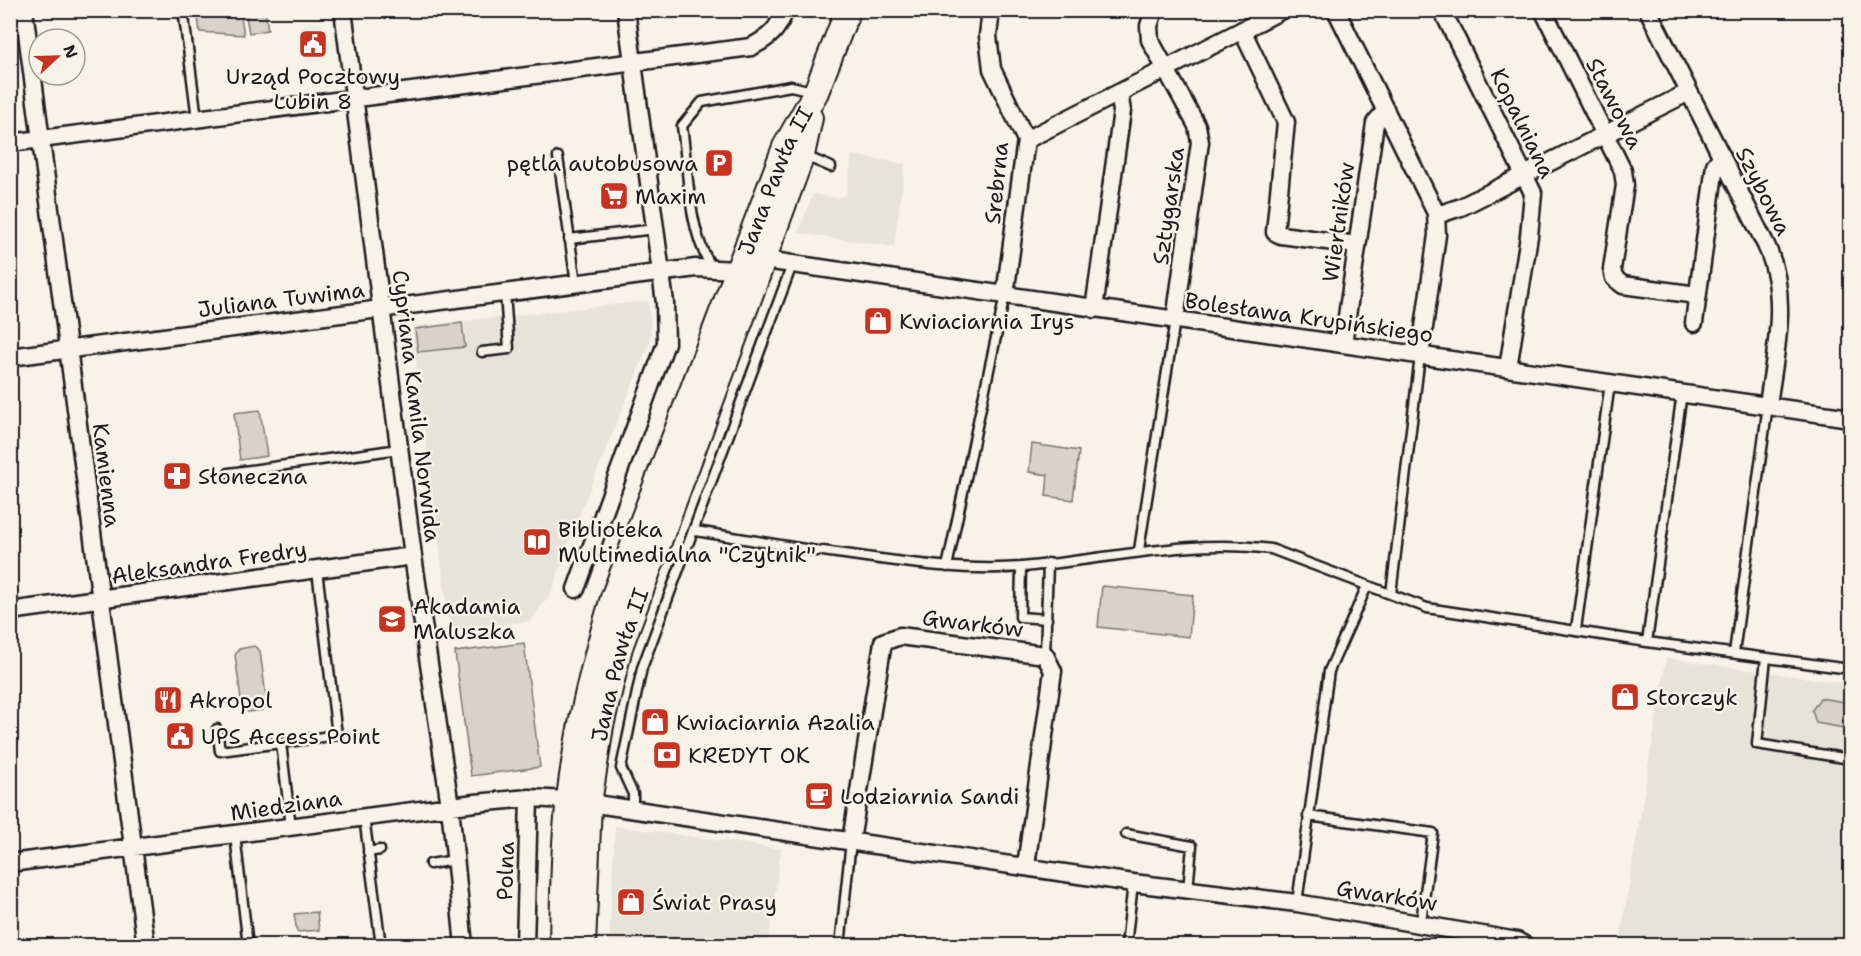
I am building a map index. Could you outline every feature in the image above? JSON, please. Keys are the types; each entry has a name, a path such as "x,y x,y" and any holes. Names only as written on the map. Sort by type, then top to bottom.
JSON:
{"street":[{"name":"Kamienna","path":"24,10 146,945"},
{"name":"Cypriana Kamila Norwida","path":"343,10 413,556 450,806"},
{"path":"576,590 666,343 667,325 661,273 626,10"},
{"path":"10,143 751,46 767,39 779,26 785,10"},
{"name":"Jana Pawła II","path":"583,945 579,802 582,720 613,598 785,147 816,92 848,10"},
{"name":"Srebrna","path":"991,10 988,36 992,69 1026,140 1005,295"},
{"name":"Sztygarska","path":"1154,10 1149,34 1198,128 1200,142 1175,320"},
{"path":"1026,140 1282,10"},
{"path":"1336,10 1437,215 1437,235 1420,356"},
{"name":"Kopalniana","path":"1442,10 1531,188 1533,203 1508,368"},
{"name":"Stawowa","path":"1543,10 1624,177 1612,270 1614,278 1623,285 1697,295"},
{"name":"Szybowa","path":"1648,10 1768,248 1777,276 1780,311 1768,405"},
{"path":"1242,30 1287,122 1275,232 1281,235 1357,245"},
{"name":"Jana Pawła II","path":"562,945 579,802 601,726 620,647 802,154 816,92"},
{"path":"1437,215 1457,209 1689,92"},
{"path":"1094,309 1122,109 1119,93"},
{"name":"Wiertników","path":"1343,344 1375,123 1386,110"},
{"path":"1694,323 1715,165 1722,156"},
{"name":"Jana Pawła II","path":"737,270 762,262"},
{"name":"Bolesława Krupińskiego","path":"762,262 1851,418"},
{"name":"Juliana Tuwima","path":"10,357 576,283 712,267 737,270"},
{"name":"Aleksandra Fredry","path":"10,611 413,556"},
{"name":"Gwarków","path":"851,841 883,642 900,636 1045,655 1053,671 1026,866"},
{"name":"Miedziana","path":"10,863 450,806 529,798 579,802"},
{"name":"Polna","path":"525,945 529,798"},
{"name":"Gwarków","path":"579,802 1134,883 1297,903 1421,922 1517,941 1526,945"},
{"name":"Polna","path":"450,806 464,945"}],"lane":[{"path":"189,10 184,17 197,118"},
{"path":"712,267 697,235 682,126 702,102 791,86 816,92"},
{"path":"802,154 831,167"},
{"path":"558,157 576,283"},
{"path":"569,239 655,229"},
{"path":"633,809 633,794 621,768 642,668 792,265"},
{"path":"482,352 509,350 505,293"},
{"path":"947,567 1005,295"},
{"path":"1139,550 1175,320"},
{"path":"1391,594 1420,356"},
{"path":"1576,629 1610,383"},
{"path":"1647,642 1682,393"},
{"path":"1734,653 1768,405"},
{"path":"229,473 399,449"},
{"path":"696,531 820,551 947,567 1021,567 1139,550 1247,546 1271,549 1427,608 1576,629 1647,642 1851,669"},
{"path":"1045,655 1048,563"},
{"path":"1021,567 1020,617 1047,618"},
{"path":"217,729 220,751 337,735 317,570"},
{"path":"1297,903 1329,671 1368,586"},
{"path":"1767,658 1757,744 1844,758"},
{"path":"281,743 291,828"},
{"path":"1308,816 1433,833 1421,922"},
{"path":"364,817 381,945"},
{"path":"1126,834 1192,846 1188,890"},
{"path":"235,835 248,945"},
{"path":"840,945 851,841"},
{"path":"368,852 380,850"},
{"path":"430,864 455,861"},
{"path":"1126,945 1134,883"}],"shaded area":[{"path":"227,11 240,11 244,35 200,32 198,18 227,14"},
{"path":"245,11 265,11 268,30 249,33"},
{"path":"852,155 905,164 894,247 798,233 813,194 836,198 846,195"},
{"path":"648,301 651,323 650,342 575,525 552,591 531,621 450,631 412,330 417,326"},
{"path":"462,323 465,347 418,352 415,329"},
{"path":"260,410 267,456 240,460 234,413"},
{"path":"1032,444 1079,451 1073,500 1046,496 1048,475 1029,472"},
{"path":"1102,586 1193,595 1189,637 1098,627"},
{"path":"524,643 540,767 471,776 455,652"},
{"path":"254,646 260,651 267,704 263,710 248,712 242,707 235,655 239,649"},
{"path":"1666,658 1850,684 1850,945 1619,946"},
{"path":"1820,698 1850,703 1850,729 1816,723 1812,710"},
{"path":"615,826 781,849 768,945 609,945"},
{"path":"317,912 319,930 297,932 294,914"}],"place":[{"name":"Urząd Pocztowy Lubin 8","path":"313,44"},
{"name":"pętla autobusowa","path":"719,163"},
{"name":"Maxim","path":"614,196"},
{"name":"Kwiaciarnia Irys","path":"878,321"},
{"name":"Słoneczna","path":"177,476"},
{"name":"Biblioteka Multimedialna \"Czytnik\"","path":"537,542"},
{"name":"Akadamia Maluszka","path":"392,619"},
{"name":"Storczyk","path":"1625,697"},
{"name":"Akropol","path":"168,700"},
{"name":"Kwiaciarnia Azalia","path":"655,722"},
{"name":"UPS Access Point","path":"180,736"},
{"name":"KREDYT OK","path":"667,755"},
{"name":"Lodziarnia Sandi","path":"819,796"},
{"name":"Świat Prasy","path":"631,902"}]}
